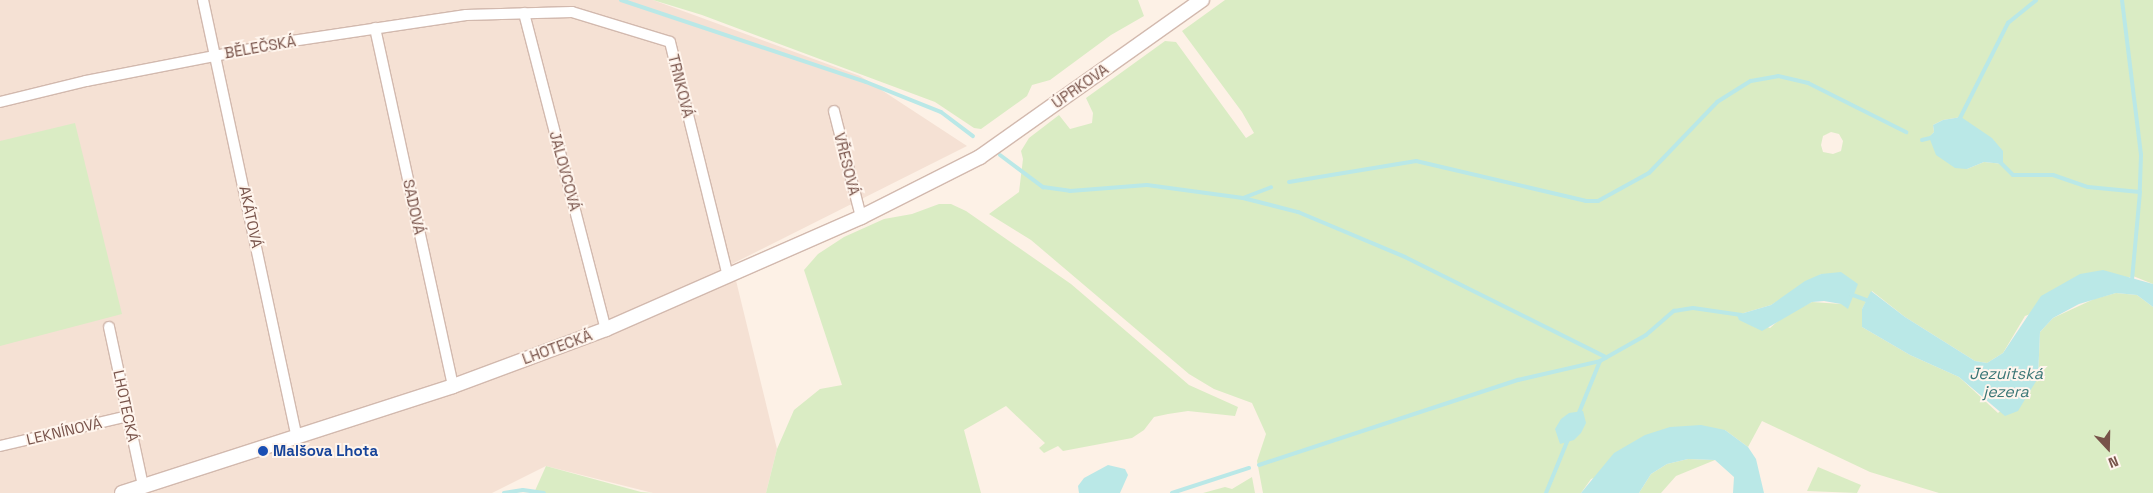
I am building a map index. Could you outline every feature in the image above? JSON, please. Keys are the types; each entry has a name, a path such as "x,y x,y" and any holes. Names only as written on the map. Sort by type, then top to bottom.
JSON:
{"street":[{"name":"AKÁTOVÁ","path":"203,0 296,434"},
{"name":"ÚPRKOVA","path":"957,171 1202,0"},
{"name":"TRNKOVÁ","path":"524,13 572,12 670,42 728,276"},
{"name":"BĚLEČSKÁ","path":"0,102 215,55 374,28 466,15 524,13"},
{"name":"JALOVCOVÁ","path":"524,13 606,329"},
{"name":"SADOVÁ","path":"374,28 453,386"},
{"name":"VŘESOVÁ","path":"834,112 861,217"},
{"name":"LHOTECKÁ","path":"122,493 143,484 296,434 453,386 606,329 861,217 957,171"},
{"name":"LHOTECKÁ","path":"108,327 143,484"},
{"name":"LEKNÍNOVÁ","path":"0,446 128,416"}],"shaded area":[{"path":"0,0 653,0 860,76 967,146 732,264 777,449 766,493 653,493 546,466 492,493 0,493"}],"green space":[{"path":"653,0 1138,0 1144,16 1111,35 1050,80 1032,85 1027,96 981,129 974,128 935,102 702,15"},
{"path":"1225,0 2153,0 2153,284 2133,276 2025,316 2003,353 1987,363 1975,361 1905,317 1872,291 1862,309 1862,327 1910,355 1959,377 1998,413 2038,378 2040,332 2053,318 2094,299 2116,293 2137,295 2153,307 2153,493 1939,493 1870,472 1762,421 1748,447 1725,430 1591,479 1581,493 1263,493 1257,461 1266,434 1252,403 1214,389 1189,374 1031,240 989,214 1019,192 1023,159 1021,151 1029,138 1059,115 1070,129 1092,123 1093,113 1086,98 1165,41 1176,42 1246,138 1254,133 1242,112 1182,31","holes":["1961,117 2003,164 1984,162 1967,169 1929,138 1934,132 1933,125 1943,120","1831,132 1839,134 1843,141 1841,151 1833,154 1823,152 1821,145 1823,136","1821,274 1841,304 1812,302 1786,314 1770,328 1737,315 1771,305"]},
{"path":"75,123 122,314 0,346 0,141"},
{"path":"939,204 951,204 966,211 1071,284 1189,385 1238,407 1235,416 1188,411 1168,414 1154,417 1144,430 1132,438 1063,451 1058,446 1044,453 1039,448 1045,443 1006,406 964,430 981,493 766,493 777,449 794,410 820,389 842,385 804,270 818,254 844,237 884,219 912,214"},
{"path":"1688,459 1715,460 1676,476 1661,493 1639,493 1651,474 1667,464"},
{"path":"546,466 641,492 653,493 534,493"},
{"path":"1818,467 1861,485 1857,493 1807,491"},
{"path":"1252,477 1255,493 1203,493 1225,487 1232,489"}],"water":[{"path":"1961,117 1992,138 2003,151 2003,164 1984,162 1967,169 1955,168 1936,155 1929,137 1934,132 1933,125 1943,120"},
{"name":"Jezuitská jezera","path":"2103,270 2153,284 2153,307 2137,295 2116,293 2079,304 2053,318 2040,332 2038,378 2018,411 2005,416 1959,377 1910,355 1862,327 1862,309 1871,291 1905,317 1975,361 1987,363 2003,353 2041,296 2080,274"},
{"path":"1841,272 1858,284 1848,309 1841,304 1824,301 1812,302 1762,331 1739,320 1737,315 1771,305 1805,281 1821,274"},
{"path":"1583,411 1586,423 1581,433 1574,440 1560,444 1555,429 1561,419 1569,413"},
{"path":"1701,425 1725,430 1748,447 1756,459 1764,493 1733,493 1734,477 1715,460 1688,459 1667,464 1651,474 1639,493 1581,493 1614,453 1645,435 1670,427"},
{"path":"1108,465 1125,469 1128,475 1120,493 1079,493 1078,486 1084,478"}],"waterway":[{"path":"621,0 866,82 941,112 973,136"},
{"path":"1959,120 2008,23 2036,0"},
{"path":"2122,0 2141,155 2140,192"},
{"path":"1289,182 1416,161 1586,201 1598,201 1649,173 1717,102 1751,81 1778,76 1808,83 1906,132"},
{"path":"1922,140 1934,137"},
{"path":"1000,155 1043,187 1070,191 1147,185 1243,198 1298,212 1405,257 1606,357"},
{"path":"2000,162 2013,175 2053,175 2088,187 2140,192 2132,280"},
{"path":"1243,198 1271,187"},
{"path":"1850,294 1869,301"},
{"path":"1259,465 1518,380 1600,361 1646,335 1674,311 1693,308 1742,315"},
{"path":"1578,415 1600,361"},
{"path":"1546,493 1569,437"},
{"path":"1172,493 1249,468"},
{"path":"504,493 523,490 544,493"}],"place":[{"name":"Malšova Lhota","path":"263,451"}]}
